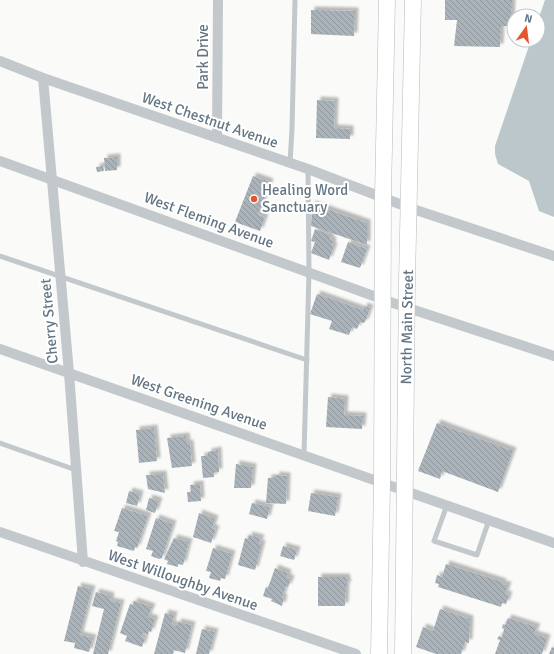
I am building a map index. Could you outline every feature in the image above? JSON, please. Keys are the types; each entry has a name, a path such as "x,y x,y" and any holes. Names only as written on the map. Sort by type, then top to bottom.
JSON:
{"main road":[{"name":"North Main Street","path":"379,654 385,483 381,298 387,0"},
{"name":"North Main Street","path":"403,654 407,307 414,0"}],"street":[{"name":"Park Drive","path":"217,138 218,0"},
{"name":"West Chestnut Avenue","path":"0,61 43,78 308,169 382,196 410,208 554,256"},
{"name":"Cherry Street","path":"43,78 69,373 82,562"},
{"name":"West Fleming Avenue","path":"0,161 381,298 554,356"},
{"name":"West Greening Avenue","path":"0,349 554,543"},
{"name":"West Willoughby Avenue","path":"0,532 82,562 356,654"}],"lane":[{"path":"290,163 295,0"},
{"path":"304,455 309,272 308,169"},
{"path":"0,256 60,278 307,360"},
{"path":"0,443 76,470"},
{"path":"447,505 434,541 477,555 489,520"}],"shaded area":[{"path":"545,0 554,0 554,217 539,211 529,181 498,164 495,154 495,146 528,48 546,48 546,8 542,8"}],"building":[{"path":"445,0 512,0 512,8 506,8 506,26 501,26 500,47 454,46 457,20 445,20"},
{"path":"311,10 355,11 354,36 311,34"},
{"path":"317,100 335,101 334,128 350,129 350,139 316,138"},
{"path":"117,157 117,170 105,171 104,158"},
{"path":"103,166 104,171 97,172 96,167"},
{"name":"Healing Word Sanctuary","path":"253,176 270,182 258,215 265,217 260,231 235,222"},
{"path":"312,204 367,223 367,245 311,226"},
{"path":"315,229 331,235 330,239 333,241 332,246 334,246 329,260 311,253 315,242 311,241"},
{"path":"348,242 367,249 360,268 341,262"},
{"path":"317,294 363,310 364,306 370,308 366,320 364,323 360,322 357,329 352,327 349,335 329,329 332,321 310,314"},
{"path":"328,397 345,399 344,415 363,416 362,429 326,427"},
{"path":"437,423 513,451 498,492 442,471 440,479 418,471"},
{"path":"154,428 157,461 139,463 136,430"},
{"path":"186,436 187,444 190,443 192,466 172,468 167,438"},
{"path":"218,450 219,472 214,472 214,477 203,478 201,456 208,456 208,452"},
{"path":"236,464 253,467 251,488 234,488"},
{"path":"163,474 165,493 148,489 146,475"},
{"path":"276,475 287,476 286,504 266,503 268,478 276,478"},
{"path":"200,484 201,501 188,502 187,492 191,492 190,485"},
{"path":"129,491 140,494 137,506 126,503"},
{"path":"311,493 338,497 335,516 308,511"},
{"path":"149,498 159,501 155,513 146,510"},
{"path":"252,503 270,507 267,519 249,514"},
{"path":"122,508 148,516 137,548 135,547 134,551 117,546 118,542 116,541 119,532 114,531"},
{"path":"199,513 215,519 212,528 216,529 211,543 193,537"},
{"path":"156,518 173,524 162,558 159,559 151,556 153,551 146,549"},
{"path":"249,535 261,538 259,543 262,544 255,570 238,565 245,538 248,539"},
{"path":"174,538 189,542 183,565 178,564 178,567 167,564 168,561 164,559"},
{"path":"283,546 297,550 294,560 280,556"},
{"path":"213,548 232,554 225,579 221,578 220,581 209,578 211,572 206,571"},
{"path":"446,564 503,582 502,584 508,585 505,594 509,595 506,604 502,603 501,607 438,587 439,584 435,583 437,575 442,577"},
{"path":"275,568 288,573 287,577 291,579 288,587 286,586 282,597 284,598 282,606 271,601 272,599 263,596 266,587 268,588"},
{"path":"318,577 346,577 348,585 346,585 345,606 318,606"},
{"path":"78,586 92,589 80,635 93,638 89,652 74,648 75,643 64,641"},
{"path":"96,592 111,596 110,601 121,603 108,654 93,654 104,609 92,606"},
{"path":"134,601 152,607 148,617 155,619 151,632 149,631 148,635 143,633 141,637 145,638 142,647 125,641 127,636 120,633 130,604 133,605"},
{"path":"440,609 470,619 469,643 465,642 461,654 436,654 416,647 423,627 433,631"},
{"path":"165,613 174,615 172,624 176,626 178,622 192,625 185,653 174,650 173,654 154,654"},
{"path":"508,618 537,627 534,634 547,638 542,654 495,654 500,640 497,639 499,636 502,637 504,629 502,628 503,624 505,625"},
{"path":"202,629 215,632 209,654 196,654"},
{"path":"552,647 554,648 554,654 549,654"}],"place":[{"name":"Healing Word Sanctuary","path":"254,199"}]}
